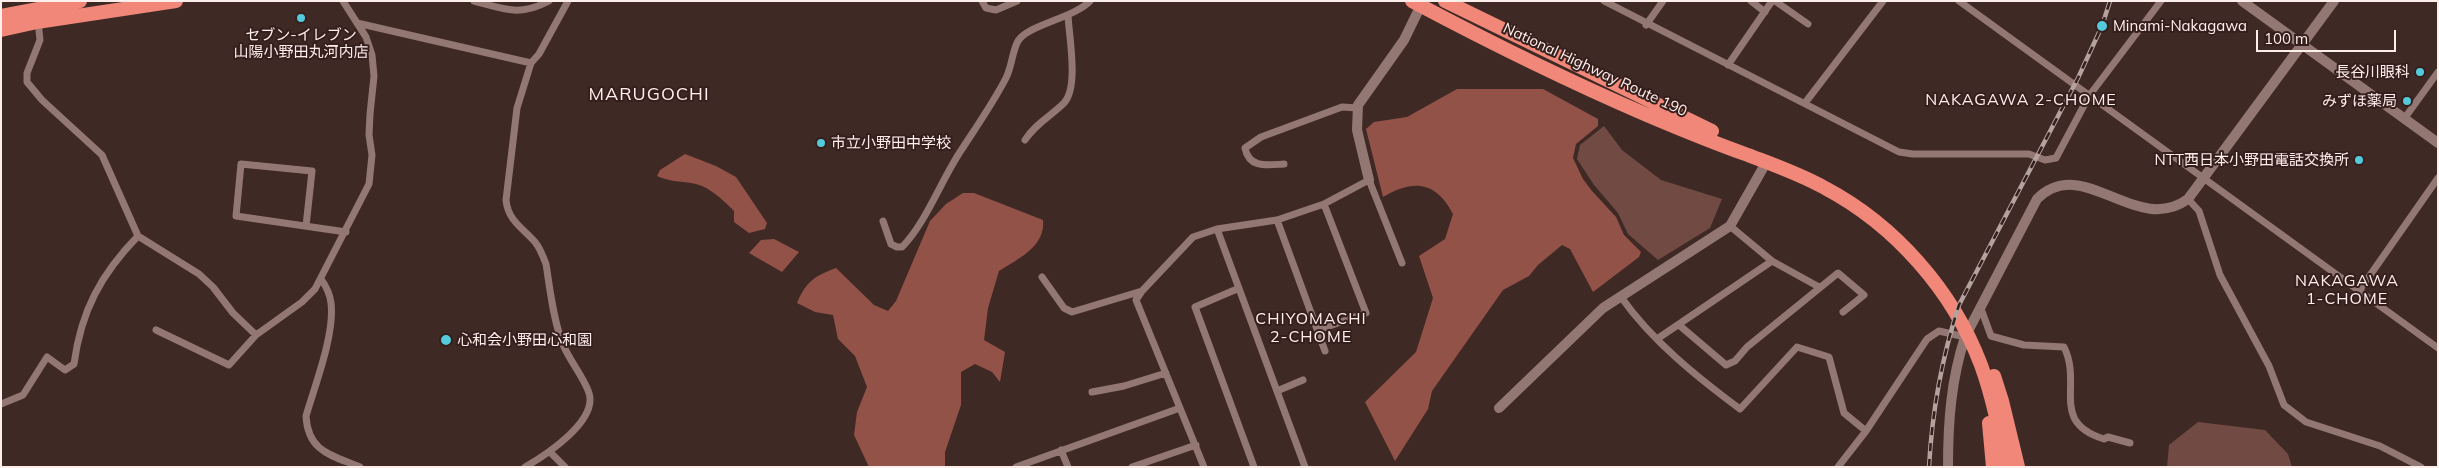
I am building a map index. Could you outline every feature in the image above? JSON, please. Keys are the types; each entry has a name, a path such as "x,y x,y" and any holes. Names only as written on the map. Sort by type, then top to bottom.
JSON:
{"highway":[{"path":"1,16 37,5 80,1"},
{"path":"1,30 38,22 176,1"},
{"name":"National Highway Route 190","path":"1445,1 1751,149 1767,161"},
{"name":"National Highway Route 190","path":"1418,3 1648,114 1748,156 1767,161 1827,188 1878,223 1903,246 1946,293 1979,350 1997,419 2005,467"},
{"path":"1979,350 2002,401 2018,467"},
{"path":"1986,382 1993,467"}],"street":[{"path":"156,330 229,365 256,335 302,302 315,289 369,184 372,155 369,135 374,76 372,55 366,38 343,1"},
{"path":"474,1 507,11 523,12 549,1"},
{"path":"525,467 550,452 576,426 590,402 589,392 562,341 546,264 541,252 535,242 514,222 507,210 509,160 517,108 531,63 539,54 568,1"},
{"path":"982,1 986,8 996,10 1017,1"},
{"path":"883,221 894,246 902,246 907,242 962,149 975,133 1006,77 1018,42 1025,33 1068,15 1090,1"},
{"path":"1604,1 1646,25 1806,103 1899,152 1913,154 2029,154 2045,160 2056,158 2089,96 2161,1"},
{"path":"1646,25 1663,1"},
{"path":"1751,1 1765,12"},
{"path":"1728,65 1774,1 1808,24"},
{"path":"1806,103 1883,1"},
{"path":"1960,1 2438,348"},
{"path":"2242,1 2438,143"},
{"path":"1948,467 1950,405 1959,357 1965,337 2027,214 2046,190 2058,185 2081,185 2138,207 2162,210 2179,206 2188,199 2334,1"},
{"path":"1402,263 1369,180 1357,130 1358,108 1361,99 1404,40 1418,3"},
{"path":"37,5 40,40 27,73 27,82 42,100 102,155 138,236 199,274 213,287 233,313 256,335"},
{"path":"1024,140 1031,129 1066,101 1073,88 1068,15"},
{"path":"357,23 531,63"},
{"path":"2404,119 2438,72"},
{"path":"1284,164 1256,164 1248,158 1245,148 1262,137 1342,107 1358,108"},
{"path":"1499,408 1603,308 1730,226 1767,161"},
{"path":"306,226 312,171 241,164 236,216 346,232"},
{"path":"2359,291 2438,178"},
{"path":"1204,467 1136,300 1142,291 1193,236 1217,229 1277,220 1324,204 1369,180"},
{"path":"2188,199 2199,211 2220,276 2269,366 2284,404 2306,422 2380,446 2421,467"},
{"path":"1318,330 1366,313 1324,204"},
{"path":"1277,220 1325,351"},
{"path":"1730,226 1772,261 1819,287"},
{"path":"1217,229 1237,289 1305,467"},
{"path":"1,404 23,394 47,358 65,370 74,364 78,336 105,274 138,236"},
{"path":"1657,340 1772,261"},
{"path":"1679,325 1726,365 1735,361 1747,348 1838,273 1864,295 1843,312"},
{"path":"1042,277 1064,308 1072,312 1142,291"},
{"path":"320,279 328,290 331,302 331,321 306,416 307,429 310,439 316,446 325,452 360,467"},
{"path":"1237,289 1195,307 1254,467"},
{"path":"1621,298 1639,323 1657,340 1698,377 1740,410 1797,347 1829,357 1844,413 1866,431"},
{"path":"1980,305 1991,336 2024,345 2064,347 2070,359 2071,402 2074,422 2088,435 2104,440 2108,437 2130,443"},
{"path":"1838,467 1866,431 1933,333 1939,331 1965,337"},
{"path":"1092,392 1124,386 1166,373"},
{"path":"1277,391 1304,380"},
{"path":"1016,467 1180,408"},
{"path":"1133,466 1196,445"},
{"path":"1062,450 1068,467"},
{"path":"550,452 565,467"}],"shaded area":[{"path":"1457,89 1543,89 1598,119 1598,126 1576,144 1573,158 1583,179 1616,217 1624,235 1641,252 1639,257 1593,292 1570,249 1562,245 1538,265 1529,276 1503,290 1432,391 1428,409 1395,461 1365,402 1416,352 1433,298 1419,256 1445,239 1453,214 1439,195 1423,186 1404,187 1383,197 1366,129 1374,122 1407,117"},
{"path":"1604,126 1622,150 1661,180 1722,199 1710,228 1658,260 1628,234 1618,213 1594,185 1577,159 1580,145"},
{"path":"685,154 716,166 736,177 767,223 765,229 749,233 734,222 734,211 707,188 657,176 660,170"},
{"path":"963,193 974,193 1043,220 1043,229 1040,237 1029,251 999,271 988,308 984,340 1005,352 1000,382 992,372 975,364 961,372 961,405 945,452 945,467 869,467 854,435 857,412 867,387 855,356 838,339 833,315 815,312 797,303 807,285 816,277 836,268 874,305 888,311 896,301 930,221 946,204"},
{"path":"774,239 799,252 782,272 749,253 761,240"},
{"path":"2198,422 2265,430 2288,454 2292,467 2167,467 2169,445"}],"railway":[{"path":"1929,467 1939,385 1959,305 2078,78 2102,26 2110,1"}],"place":[{"name":"セブン-イレブン 山陽小野田丸河内店","path":"301,18"},
{"name":"Minami-Nakagawa","path":"2102,26"},
{"name":"長谷川眼科","path":"2420,72"},
{"name":"みずほ薬局","path":"2407,101"},
{"name":"市立小野田中学校","path":"821,143"},
{"name":"NTT西日本小野田電話交換所","path":"2359,160"},
{"name":"心和会小野田心和園","path":"446,340"}],"district":[{"name":"MARUGOCHI","path":"649,95"},
{"name":"NAKAGAWA 2-CHOME","path":"2021,100"},
{"name":"NAKAGAWA 1-CHOME","path":"2347,290"},
{"name":"CHIYOMACHI 2-CHOME","path":"1311,328"}]}
